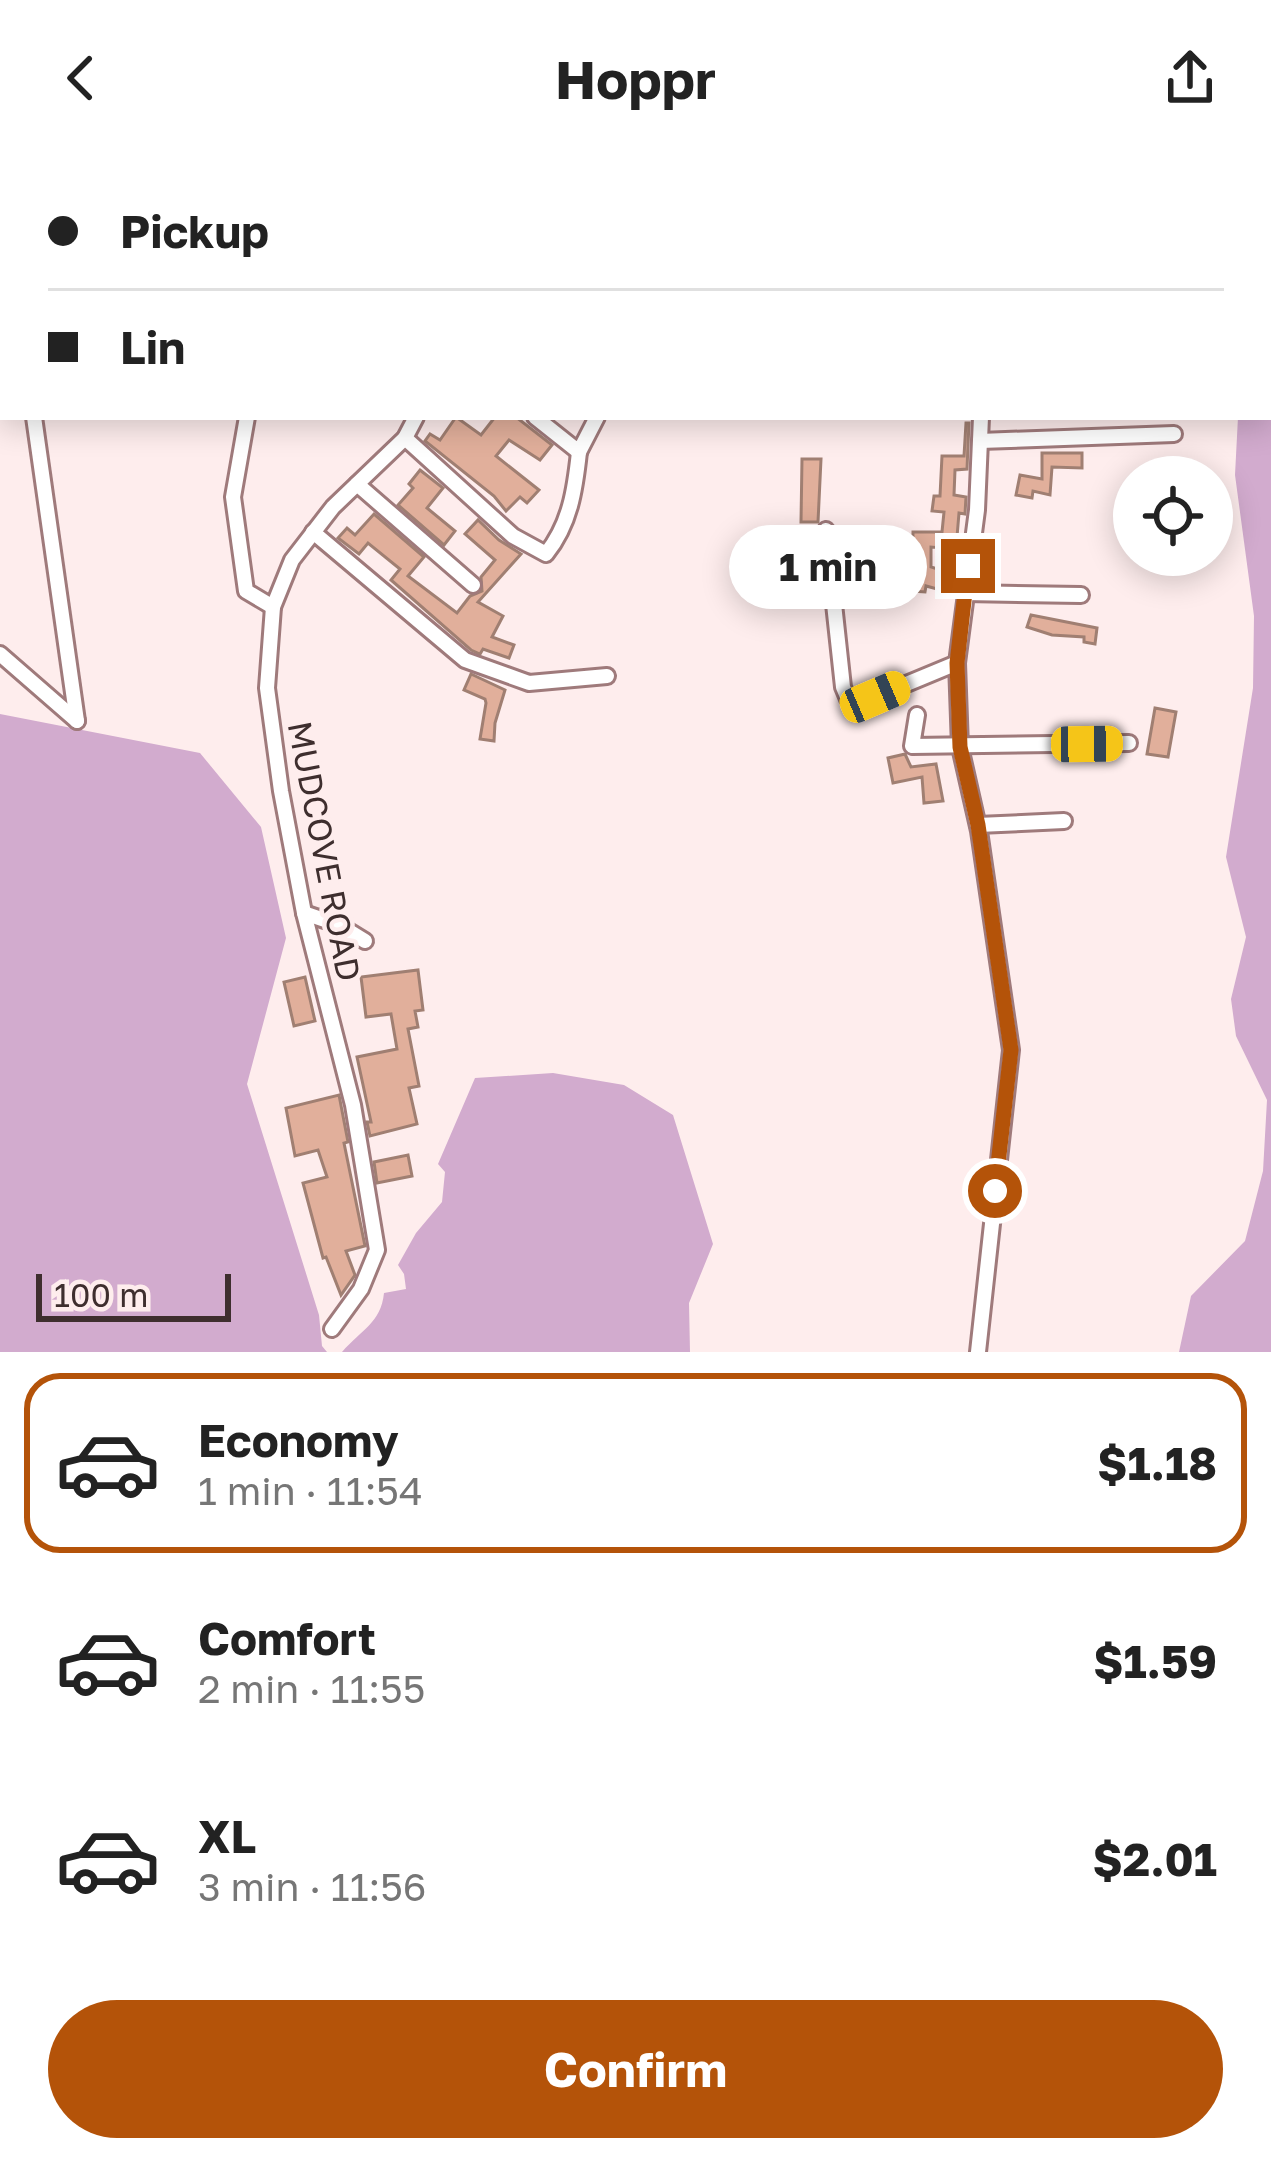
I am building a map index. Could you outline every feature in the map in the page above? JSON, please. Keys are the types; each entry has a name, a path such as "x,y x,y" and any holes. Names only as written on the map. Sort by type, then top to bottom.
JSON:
{"street":[{"path":"0,654 77,721 34,420"},
{"path":"246,420 233,497 246,591 273,608"},
{"name":"MUDCOVE ROAD","path":"332,1329 361,1289 377,1250 353,1105 304,913 267,688 273,608 292,560 357,484 405,438 414,420"},
{"path":"539,420 579,452"},
{"path":"405,438 513,536 546,554 570,512 579,452 595,420"},
{"path":"978,1352 1011,1050 978,825 960,747 957,663 976,510 981,420"},
{"path":"980,441 1174,434"},
{"path":"357,484 473,585"},
{"path":"826,530 848,699 875,697 957,663"},
{"path":"314,532 465,661 529,683 607,676"},
{"path":"965,593 1081,596"},
{"path":"917,715 912,746 1129,743"},
{"path":"978,825 1064,821"},
{"path":"304,913 339,925 365,941"}],"shaded area":[{"path":"1238,420 1271,420 1271,1352 1179,1352 1191,1296 1245,1241 1263,1171 1267,1100 1236,1036 1231,999 1246,937 1226,857 1253,688 1254,616 1235,475"},
{"path":"0,714 200,753 261,827 286,938 247,1084 327,1352 0,1352"},
{"path":"553,1073 624,1085 673,1115 713,1244 689,1303 690,1352 342,1352 374,1319 384,1293 406,1289 398,1265 442,1202 445,1172 438,1164 475,1078"}],"building":[{"path":"454,420 481,435 493,420 520,420 552,445 540,460 509,440 496,456 539,490 527,503 520,497 506,511 425,441 430,434 440,440"},
{"path":"966,423 967,469 955,470 954,495 966,497 965,514 959,513 956,549 931,547 931,567 953,574 948,592 926,586 925,592 912,591 913,532 942,532 944,512 932,511 934,496 940,496 942,456 964,456"},
{"path":"1042,453 1082,453 1082,468 1052,467 1050,495 1033,491 1032,498 1016,495 1020,475 1042,479"},
{"path":"802,459 821,459 818,522 801,522"},
{"path":"420,470 443,488 427,508 455,531 444,545 398,505 413,488 409,484"},
{"path":"374,514 424,557 408,576 457,613 470,596 482,591 481,577 495,560 465,534 478,520 521,554 478,602 503,616 492,637 514,645 509,658 471,650 391,580 400,569 368,543 359,554 338,538 347,528 355,535"},
{"path":"1031,615 1097,628 1095,644 1084,642 1084,637 1027,627"},
{"path":"471,674 505,690 494,741 480,739 486,703 464,690"},
{"path":"1155,708 1176,712 1168,757 1147,754"},
{"path":"905,754 911,767 936,764 943,801 924,803 922,777 893,783 888,758"},
{"path":"418,970 423,1010 415,1011 418,1027 408,1029 419,1086 409,1088 417,1124 370,1136 357,1057 397,1049 391,1014 366,1017 361,977"},
{"path":"305,977 315,1021 294,1026 284,982"},
{"path":"339,1095 365,1246 346,1251 355,1275 341,1295 323,1258 303,1183 327,1177 318,1150 295,1156 286,1108"},
{"path":"408,1155 412,1176 377,1183 374,1162"}],"route":[{"path":"968,566 957,663 960,747 978,825 1011,1050 995,1191"}]}
